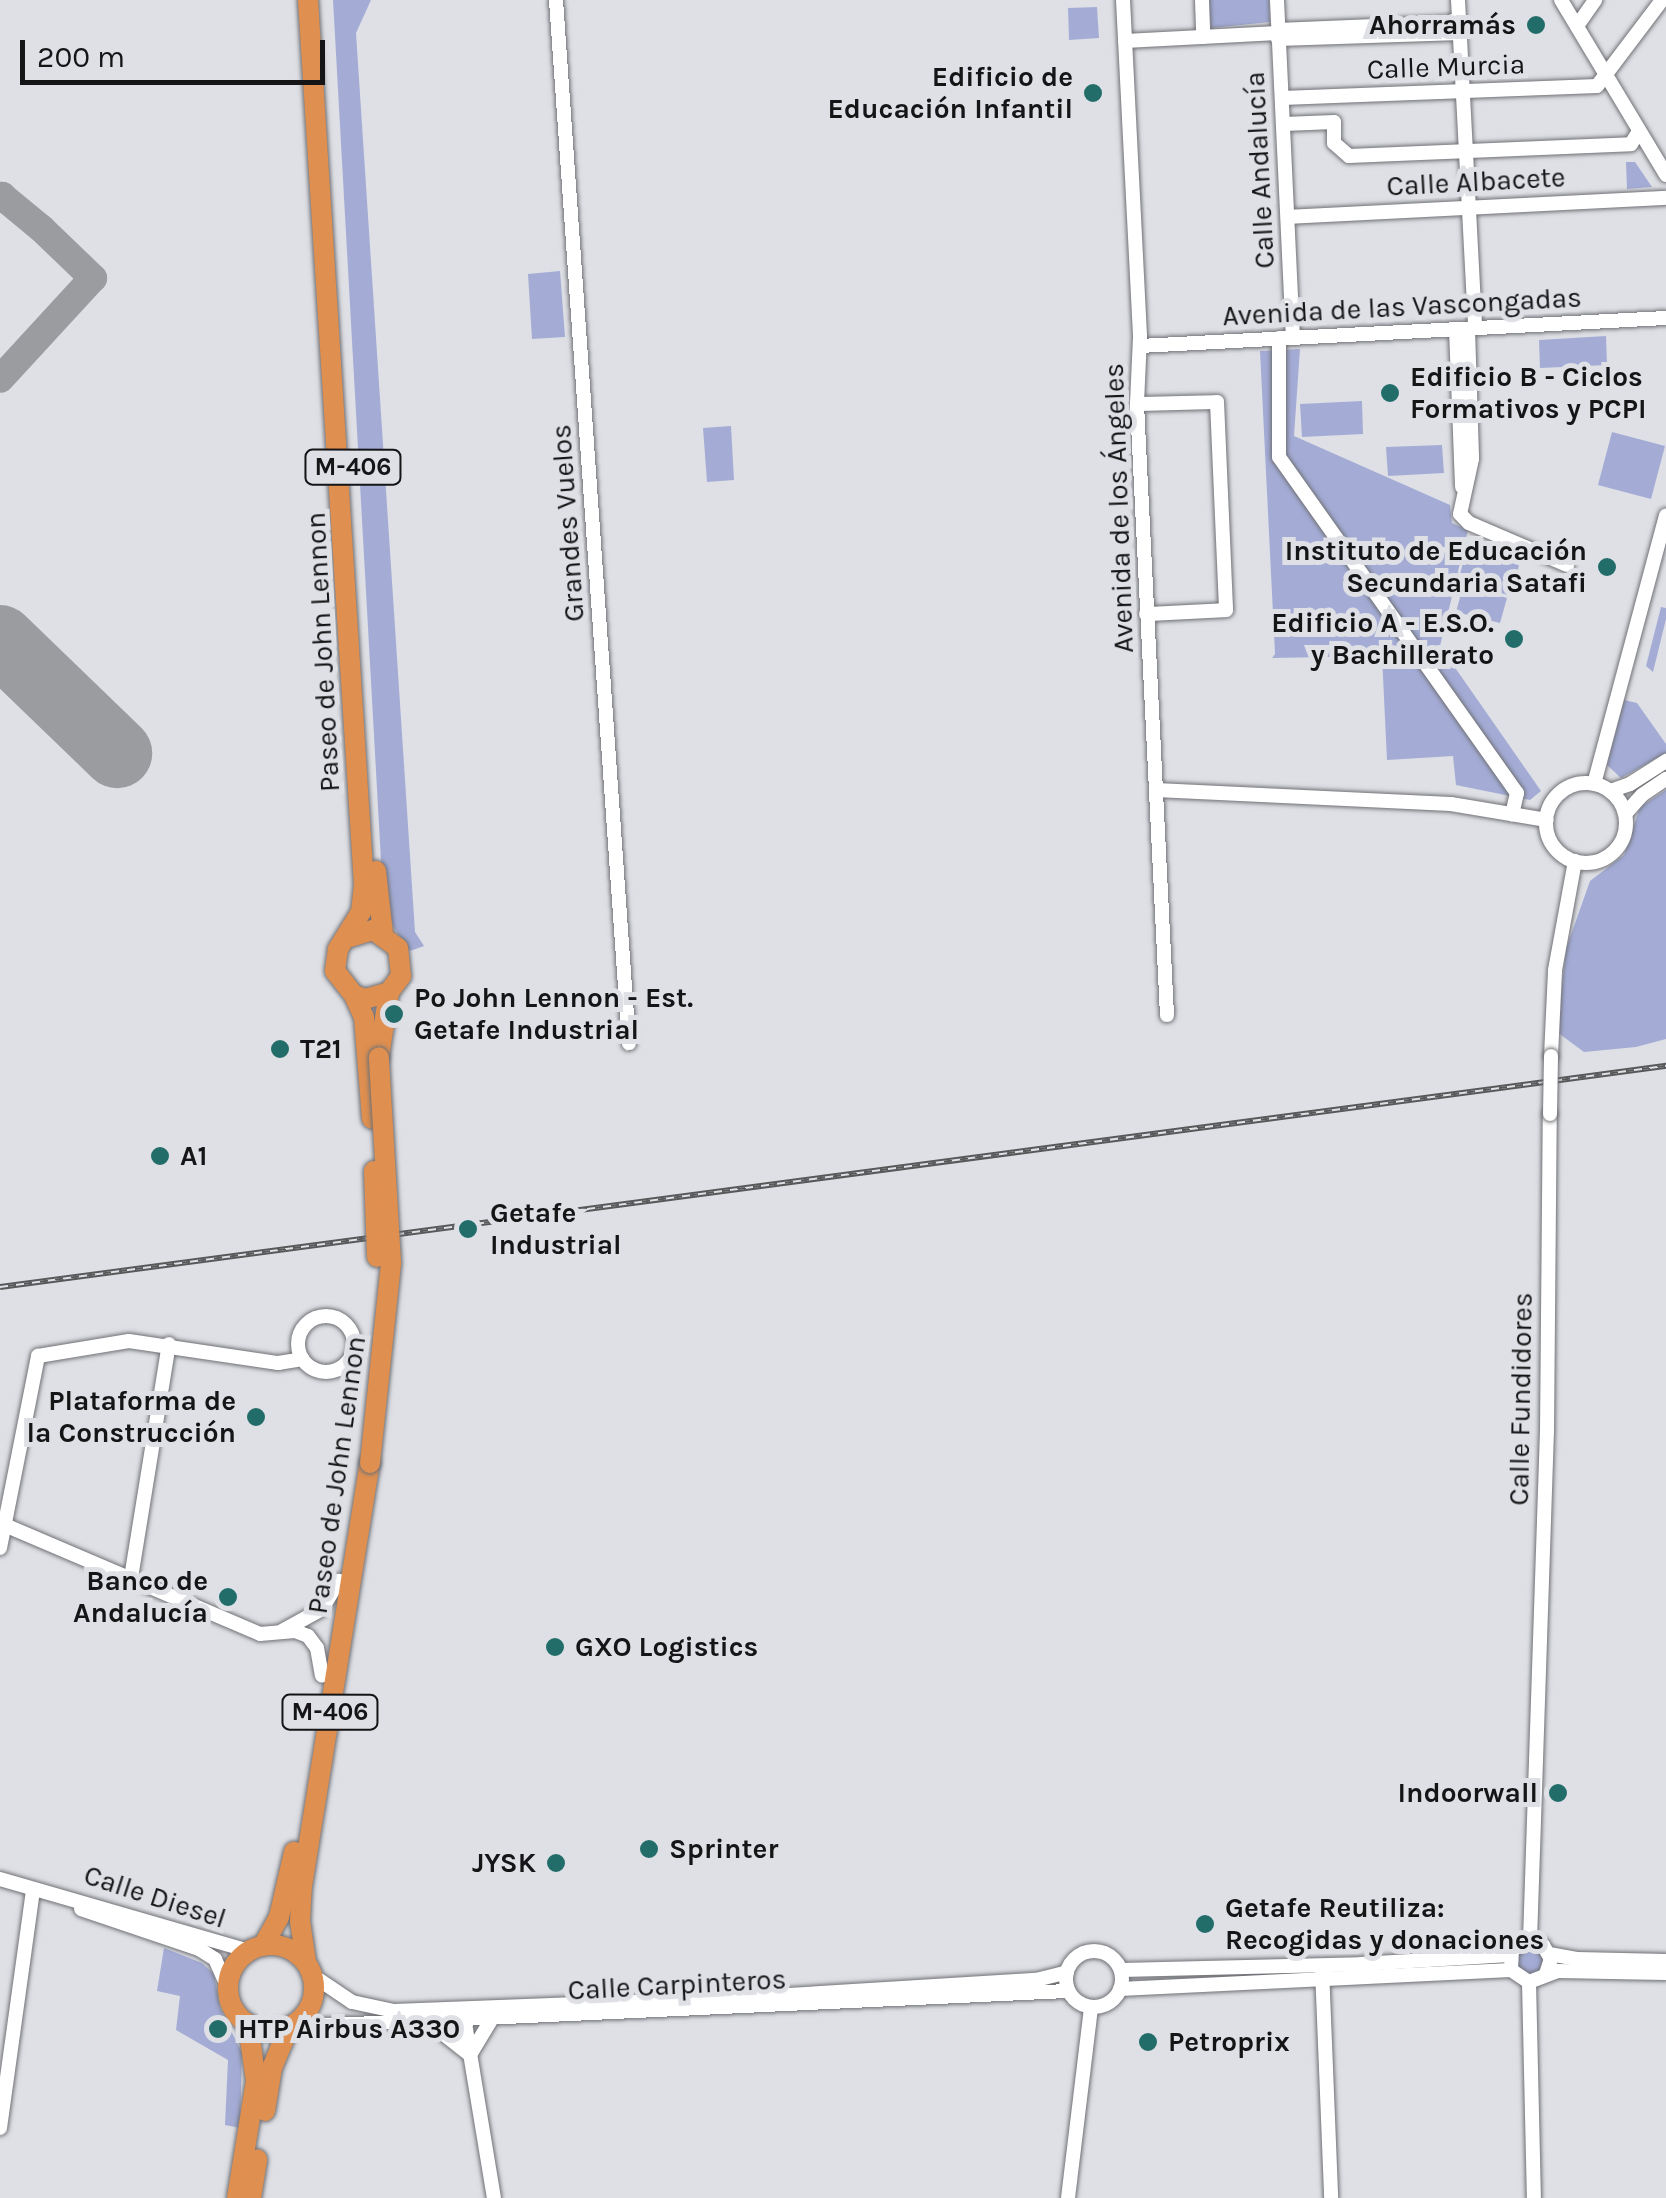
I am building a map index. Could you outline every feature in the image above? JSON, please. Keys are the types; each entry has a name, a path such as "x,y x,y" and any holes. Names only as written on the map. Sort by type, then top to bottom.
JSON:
{"highway":[{"name":"Paseo de John Lennon","path":"308,0 364,884 361,912 346,938"},
{"name":"Paseo de John Lennon","path":"321,0 369,714 377,894 383,934"},
{"path":"346,938 360,931 383,934"},
{"name":"M-406","path":"383,934 398,948 402,964 389,992"},
{"name":"M-406","path":"346,938 338,949 335,971 354,996"},
{"name":"Paseo de John Lennon","path":"373,1055 389,992"},
{"path":"354,996 378,998 389,992"},
{"name":"Paseo de John Lennon","path":"309,1969 300,1921 302,1886 391,1262 373,1055 364,1017 354,996"},
{"name":"Paseo de John Lennon","path":"256,1948 286,1892 363,1462"},
{"path":"256,1948 284,1947 309,1969"},
{"name":"M-406","path":"229,1992 236,1964 256,1948"},
{"name":"M-406","path":"251,2198 272,2068 289,2027 311,2004 309,1969"},
{"path":"229,1992 235,2010 248,2024 265,2030 289,2027"},
{"path":"237,2198 256,2080 248,2024"}],"street":[{"name":"Grandes Vuelos","path":"556,0 629,1043"},
{"name":"Avenida de los Ángeles","path":"1122,0 1140,346 1136,404 1167,1015"},
{"path":"1202,0 1203,37"},
{"name":"Calle Andalucía","path":"1277,0 1288,217 1279,457 1517,793 1512,814"},
{"path":"1458,0 1468,208 1464,498 1460,514 1469,524 1567,565"},
{"path":"1561,0 1666,175"},
{"path":"1577,26 1594,0"},
{"path":"1606,75 1662,0"},
{"path":"1125,41 1459,26"},
{"name":"Calle Murcia","path":"1282,98 1597,86 1606,75"},
{"path":"1284,124 1334,122 1334,143 1349,156 1631,144 1639,131"},
{"name":"Calle Albacete","path":"1288,217 1666,198"},
{"name":"Avenida de las Vascongadas","path":"1140,346 1666,318"},
{"path":"1136,404 1217,402 1218,422 1226,610 1146,614"},
{"path":"1594,784 1666,515"},
{"path":"1610,791 1666,761"},
{"path":"1625,814 1642,795 1666,779"},
{"path":"1594,784 1610,791 1625,814 1626,827 1616,850 1594,862 1575,861 1552,843 1549,809 1565,790 1594,784"},
{"path":"1156,790 1452,804 1547,820"},
{"name":"Calle Fundidores","path":"1530,1940 1547,1431 1555,970 1575,861"},
{"path":"0,1548 38,1356 129,1341 278,1363 302,1359 317,1370 336,1370 350,1359 351,1331 330,1316 312,1320 298,1342 302,1359"},
{"path":"132,1578 169,1344"},
{"path":"7,1526 260,1634 308,1636 318,1648 322,1676"},
{"path":"277,1634 322,1609 339,1581"},
{"name":"Calle Diesel","path":"0,1879 199,1948 215,1959 229,1992"},
{"path":"0,2128 39,1891"},
{"name":"Calle Diesel","path":"39,1891 58,1892 256,1948"},
{"path":"1511,1962 1515,1946 1530,1940 1543,1945 1550,1954 1577,1959 1666,1962"},
{"path":"1089,1951 1112,1958 1121,1970 1120,1990 1112,2001 1091,2008 1068,1991 1066,1972 1072,1961 1089,1951"},
{"path":"1546,1974 1550,1954"},
{"path":"1121,1970 1322,1971 1511,1962"},
{"path":"1511,1962 1528,1982 1534,2198"},
{"name":"Calle Carpinteros","path":"309,1969 341,1997 370,2009 491,2020 1068,1991"},
{"path":"1120,1990 1322,1971"},
{"path":"1322,1971 1331,2198"},
{"name":"Calle Carpinteros","path":"289,2027 1036,1980 1066,1972"},
{"path":"1528,1982 1546,1974 1666,1974"},
{"path":"1068,2198 1091,2008"},
{"path":"464,2016 494,2198"},
{"path":"470,2055 491,2020"},
{"path":"426,2021 470,2055"}],"shaded area":[{"path":"333,0 371,0 356,33 415,932 424,946 410,951 394,928 383,897"},
{"path":"1207,0 1269,0 1270,22 1211,28"},
{"path":"1097,7 1099,38 1069,40 1068,8"},
{"path":"1626,162 1635,162 1652,187 1627,189"},
{"path":"560,271 565,337 532,339 528,274"},
{"path":"1606,336 1607,365 1540,368 1539,340"},
{"path":"1300,349 1294,436 1450,505 1452,523 1468,530 1440,646 1541,791 1530,800 1456,785 1453,756 1387,760 1382,656 1272,658 1275,654 1260,351"},
{"path":"1362,401 1363,434 1302,437 1300,404"},
{"path":"731,426 734,480 707,482 703,428"},
{"path":"1612,432 1665,446 1651,499 1598,485"},
{"path":"1442,445 1444,473 1388,476 1386,447"},
{"path":"1466,551 1519,565 1512,596 1458,582"},
{"path":"1463,586 1507,598 1500,623 1456,612"},
{"path":"1661,607 1666,608 1666,619 1653,672 1646,666"},
{"path":"1624,700 1637,703 1666,744 1666,753 1621,778 1607,765"},
{"path":"1666,790 1666,1039 1636,1047 1584,1052 1557,1032 1566,949 1590,881 1624,855 1640,807"},
{"path":"164,1948 202,1963 214,1974 220,2008 242,2053 240,2128 225,2125 228,2060 176,2030 180,1996 157,1991"},
{"path":"1530,1948 1539,1952 1543,1961 1539,1970 1530,1974 1521,1970 1517,1961 1521,1952"}],"taxiway":[{"path":"0,199 2,196 42,229 93,278 0,379"}],"runway":[{"path":"0,640 117,753"}],"railway":[{"path":"0,1287 1666,1066"}],"place":[{"name":"Ahorramás","path":"1536,25"},
{"name":"Edificio de Educación Infantil","path":"1093,93"},
{"name":"Edificio B - Ciclos Formativos y PCPI","path":"1390,393"},
{"name":"Instituto de Educación Secundaria Satafi","path":"1607,567"},
{"name":"Edificio A - E.S.O. y Bachillerato","path":"1514,639"},
{"name":"Pº John Lennon - Est. Getafe Industrial","path":"394,1014"},
{"name":"T21","path":"280,1049"},
{"name":"A1","path":"160,1156"},
{"name":"Getafe Industrial","path":"468,1229"},
{"name":"Plataforma de la Construcción","path":"256,1417"},
{"name":"Banco de Andalucía","path":"228,1597"},
{"name":"GXO Logistics","path":"555,1647"},
{"name":"Indoorwall","path":"1558,1793"},
{"name":"Sprinter","path":"649,1849"},
{"name":"JYSK","path":"556,1863"},
{"name":"Getafe Reutiliza: Recogidas y donaciones","path":"1205,1924"},
{"name":"HTP Airbus A330","path":"218,2029"},
{"name":"Petroprix","path":"1148,2042"}]}
